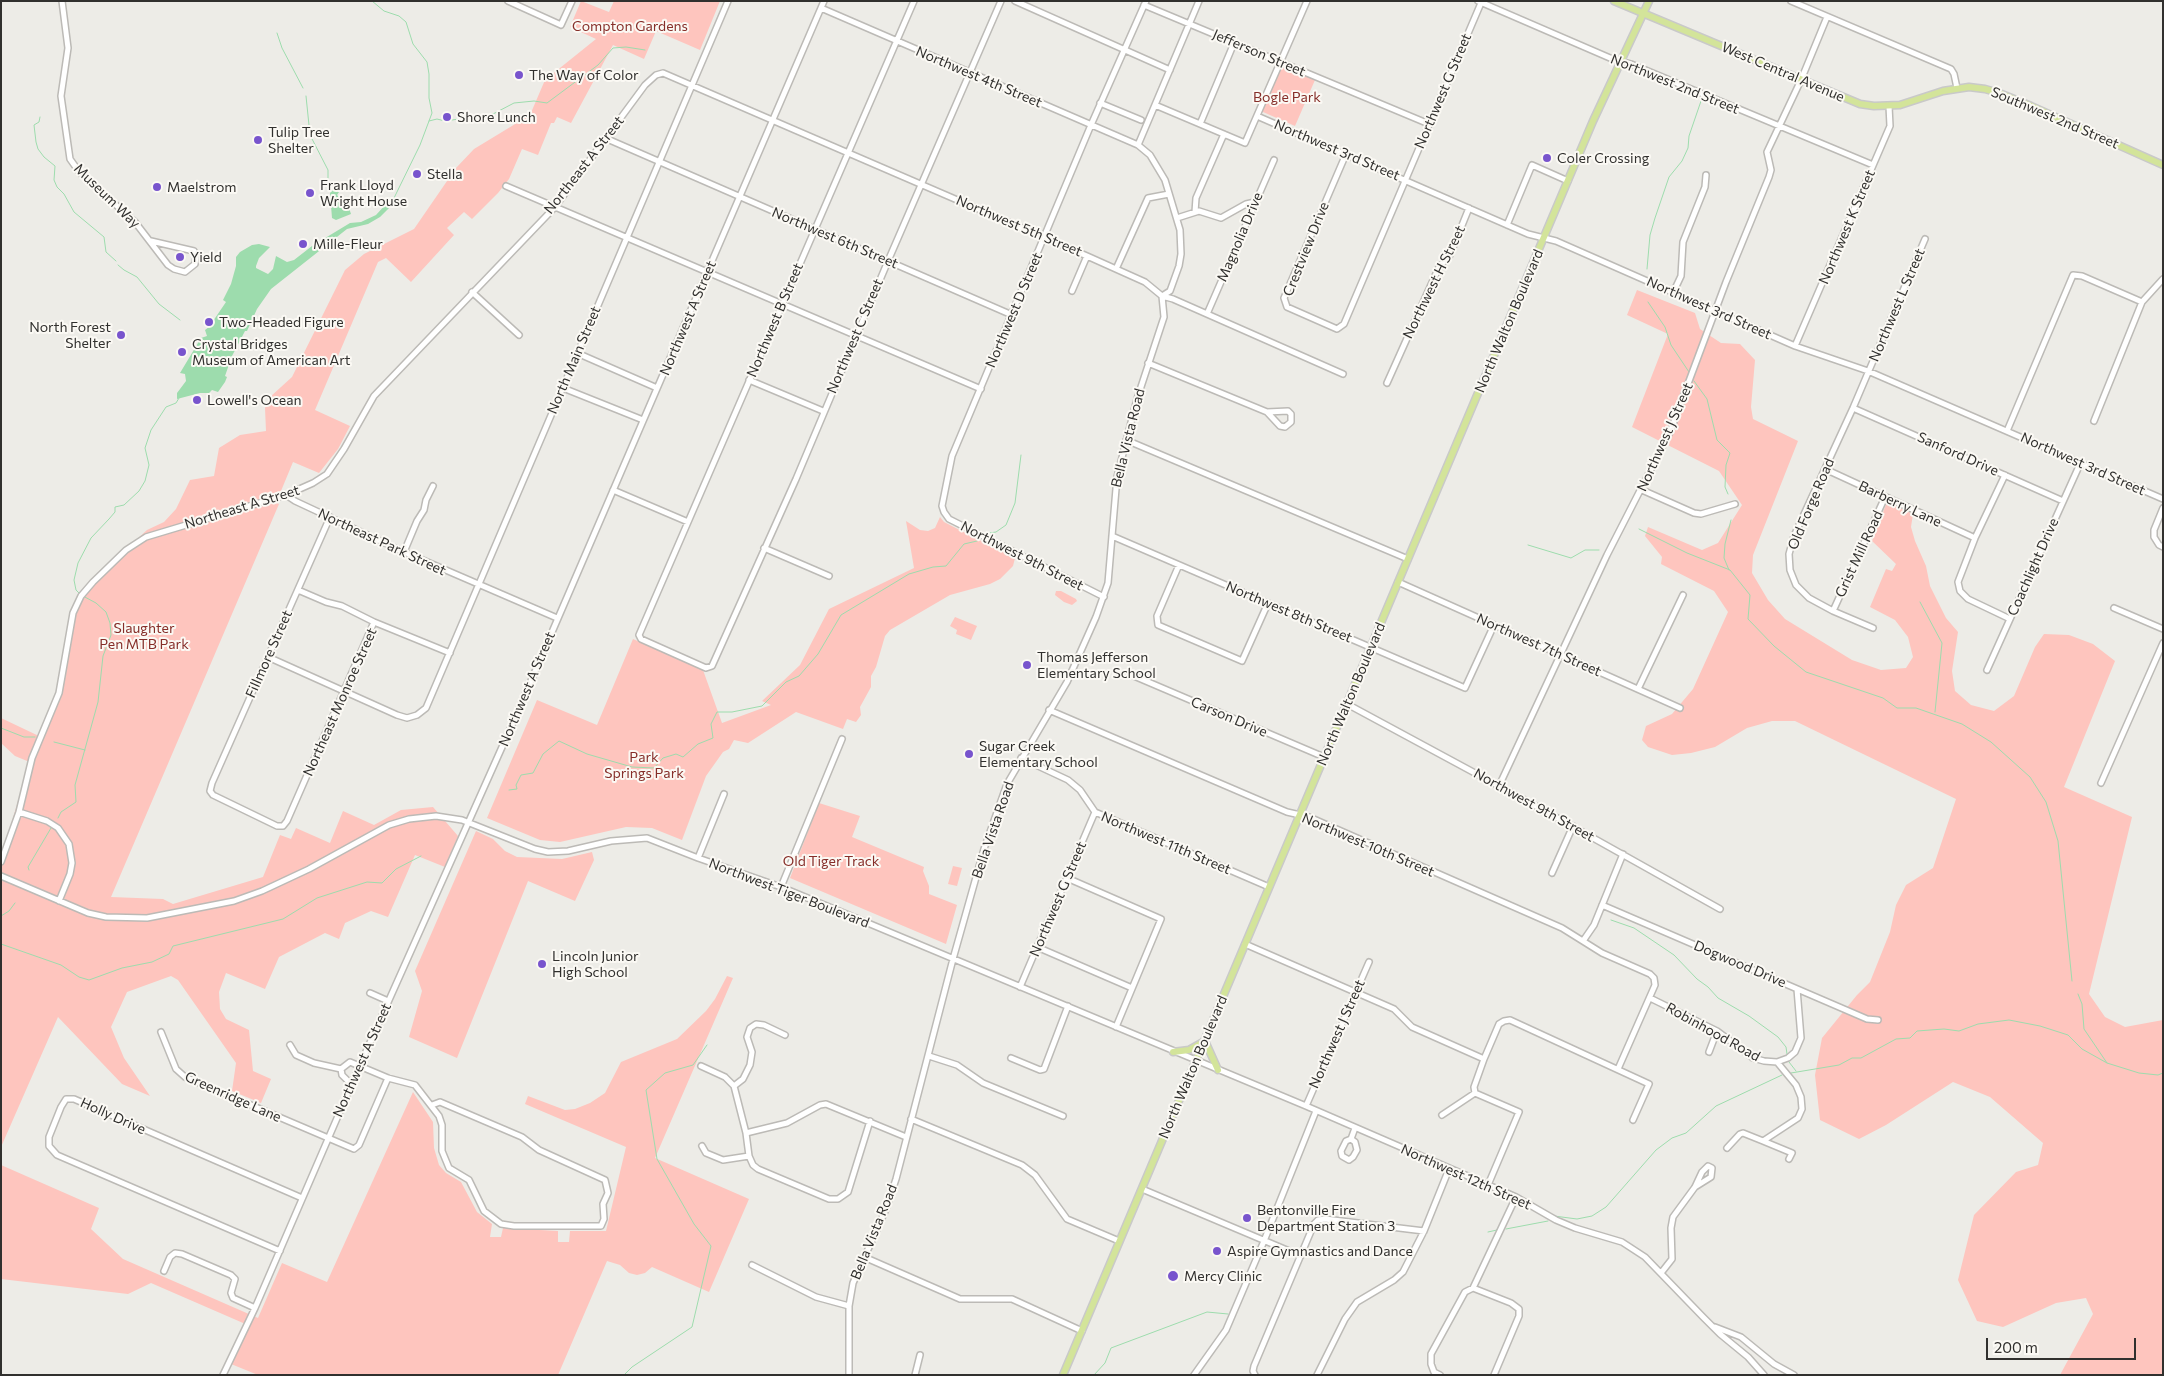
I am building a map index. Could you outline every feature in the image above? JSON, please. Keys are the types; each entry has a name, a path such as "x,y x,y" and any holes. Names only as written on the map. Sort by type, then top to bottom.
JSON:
{"main road":[{"name":"West Central Avenue","path":"1614,1 1860,104 1889,106 1907,103 1957,88"},
{"name":"North Walton Boulevard","path":"1063,1375 1568,181 1649,1"},
{"name":"Southwest 2nd Street","path":"1957,88 1985,89 1999,93 2163,165"},
{"path":"1173,1052 1188,1050 1205,1041 1210,1057 1218,1070"}],"street":[{"name":"Museum Way","path":"62,1 68,48 61,96 70,159 80,173 129,216 174,269 185,272 195,264 196,257 194,251 151,241"},
{"path":"508,1 561,25 572,1"},
{"name":"North Main Street","path":"343,691 407,718 417,715 426,708 625,238 728,1"},
{"name":"Northwest A Street","path":"223,1375 255,1308 351,1084 469,822 824,1"},
{"name":"Northwest B Street","path":"706,668 641,639 639,635 914,1"},
{"name":"Northwest C Street","path":"706,668 712,666 796,479 823,411 1001,1"},
{"path":"1015,1 1170,70"},
{"path":"1162,296 1170,291 1179,266 1181,254 1177,218 1160,170 1150,155 1138,145 1199,1"},
{"path":"1155,105 1245,143 1307,1"},
{"path":"1791,1 1951,69 1957,88"},
{"name":"Northwest 2nd Street","path":"1480,2 1873,165"},
{"name":"Northwest G Street","path":"1405,180 1480,2"},
{"name":"Northwest D Street","path":"944,512 942,506 952,456 1100,103 1145,3"},
{"name":"Jefferson Street","path":"1145,3 1234,43 1429,124"},
{"name":"Northwest 4th Street","path":"821,8 1138,145"},
{"name":"Northwest J Street","path":"1499,786 1607,555 1642,490 1670,432 1717,312 1726,282 1769,178 1771,170 1767,152 1827,17"},
{"path":"1200,124 1234,43"},
{"name":"Northwest 5th Street","path":"663,73 1087,256 1145,282 1162,296 1343,374"},
{"name":"Northeast A Street","path":"1,862 19,812 32,758 59,693 73,613 81,596 111,563 138,541 146,537 286,495 313,483 327,474 344,449 374,396 472,292 555,208 652,77 663,73"},
{"path":"1100,103 1140,120"},
{"name":"Northwest K Street","path":"1795,346 1890,126 1889,106"},
{"name":"Northwest 3rd Street","path":"1257,116 1507,225 1554,240 1795,346 1868,371 2163,499"},
{"path":"1195,212 1196,198 1224,134"},
{"name":"Northwest 6th Street","path":"605,138 1012,315"},
{"name":"Crestview Drive","path":"1346,154 1284,298 1287,306 1337,330 1344,324 1405,180"},
{"name":"Magnolia Drive","path":"1207,314 1274,160"},
{"path":"1507,225 1532,165 1568,181"},
{"path":"1673,292 1681,276 1683,242 1705,187 1706,175"},
{"path":"506,186 981,389"},
{"path":"1116,269 1148,198 1169,194"},
{"path":"1177,218 1199,211 1221,218 1246,204 1255,202"},
{"name":"Northwest H Street","path":"1387,383 1439,267 1450,255 1469,208"},
{"name":"Northwest L Street","path":"1868,371 1925,240"},
{"path":"1072,291 1087,256"},
{"path":"2007,431 2073,275 2082,276 2142,302"},
{"path":"2094,422 2142,302 2163,279"},
{"path":"472,292 519,335"},
{"name":"Bella Vista Road","path":"849,1375 849,1306 853,1283 886,1209 953,959 999,804 1021,758 1071,673 1104,597 1110,568 1117,477 1148,363 1164,317 1162,296"},
{"path":"577,353 657,388"},
{"path":"1148,363 1267,412 1280,426 1285,427 1291,422 1291,414 1288,411 1267,412"},
{"name":"Old Forge Road","path":"1868,371 1794,536 1789,554 1790,570 1796,584 1809,598 1872,628"},
{"path":"749,380 823,411"},
{"path":"563,388 643,420"},
{"name":"Sanford Drive","path":"1853,408 2063,501"},
{"path":"1126,440 1408,559"},
{"name":"Coachlight Drive","path":"1987,670 2080,464"},
{"name":"Barberry Lane","path":"1825,469 1976,538"},
{"path":"2005,475 1958,582 1960,591 1968,599 2010,618"},
{"path":"404,552 433,486"},
{"path":"614,490 688,522"},
{"path":"1642,490 1694,513 1701,514 1735,504"},
{"name":"Northeast Park Street","path":"286,495 404,552 479,586 557,618"},
{"name":"Grist Mill Road","path":"1833,611 1885,497"},
{"path":"2163,508 2154,530 2154,537 2159,545 2163,547"},
{"name":"Northwest 9th Street","path":"944,512 949,520 1104,597"},
{"name":"Fillmore Street","path":"283,826 277,826 245,812 213,795 210,791 330,517"},
{"name":"Northwest 8th Street","path":"1112,536 1465,688 1494,625"},
{"path":"764,548 829,576"},
{"path":"1179,565 1157,616 1158,626 1242,661 1268,603"},
{"name":"Northwest 7th Street","path":"1398,582 1680,708"},
{"path":"298,590 326,602 342,606 374,622"},
{"path":"1638,689 1683,595"},
{"path":"2114,608 2163,629"},
{"name":"Northeast Monroe Street","path":"283,826 287,821 374,622 450,653"},
{"path":"2101,783 2163,643"},
{"path":"268,657 343,691"},
{"name":"Carson Drive","path":"1134,676 1324,757"},
{"name":"Northwest 9th Street","path":"1347,704 1624,854 1720,909"},
{"name":"Northwest 10th Street","path":"1050,710 1287,812 1309,817 1562,928 1602,953 1654,978 1655,985 1650,998"},
{"path":"781,887 842,739"},
{"name":"Northwest 11th Street","path":"1021,758 1068,780 1080,790 1095,812 1269,887"},
{"path":"698,858 724,794"},
{"path":"19,812 47,821 58,828 69,844 72,863 70,874 59,901"},
{"name":"Northwest G Street","path":"1020,986 1095,812"},
{"name":"Northwest Tiger Boulevard","path":"1,876 88,913 127,919 147,918 234,901 262,891 309,869 389,825 409,819 436,816 469,822 535,849 548,852 568,851 611,841 648,838 781,887 1068,1006 1196,1062"},
{"path":"1552,873 1572,826"},
{"path":"1583,941 1594,925 1624,854"},
{"path":"1067,878 1161,919 1116,1027"},
{"name":"Dogwood Drive","path":"1602,905 1867,1019 1878,1020"},
{"path":"1245,944 1394,1009 1412,1027 1484,1059"},
{"path":"1037,947 1132,988"},
{"name":"Northwest J Street","path":"1306,1106 1369,962"},
{"name":"Robinhood Road","path":"1650,998 1717,1032 1753,1058 1764,1062 1777,1062 1788,1058 1795,1052 1801,1038 1797,989"},
{"path":"370,993 388,1001"},
{"path":"1618,1069 1650,998"},
{"path":"1011,1058 1040,1070 1044,1069 1068,1006"},
{"path":"1475,1093 1474,1086 1499,1024 1504,1020 1510,1020 1649,1084 1632,1120"},
{"path":"734,1086 743,1079 750,1065 752,1052 747,1037 750,1028 756,1024 764,1025 785,1035"},
{"name":"Greenridge Lane","path":"161,1032 176,1069 185,1077 354,1149 358,1147 388,1078"},
{"path":"1709,1052 1717,1032"},
{"path":"290,1045 296,1055 314,1063 342,1069"},
{"path":"928,1056 957,1065 983,1083 1063,1116"},
{"path":"351,1084 342,1075 342,1069 350,1062 388,1078 414,1085 432,1105 442,1125 442,1151 444,1160 449,1168 469,1180 484,1211 501,1224 514,1226 600,1226 604,1219 603,1204 608,1193 605,1180 539,1150 522,1137 440,1102 432,1105"},
{"name":"Northwest 12th Street","path":"1196,1062 1306,1106 1516,1197 1556,1220 1575,1228 1622,1242 1633,1248 1661,1272 1712,1326 1748,1357 1764,1375"},
{"name":"Robinhood Road","path":"1763,1141 1798,1118 1802,1109 1801,1097 1796,1085 1777,1062"},
{"path":"701,1066 725,1077 734,1086 746,1133 749,1156 753,1165 758,1169 829,1199 838,1199 848,1192 870,1121"},
{"path":"1442,1115 1475,1093"},
{"path":"1475,1093 1519,1112 1488,1185"},
{"name":"Holly Drive","path":"280,1250 57,1155 49,1146 49,1137 61,1107 66,1099 74,1099 302,1198"},
{"path":"746,1133 787,1123 820,1105 826,1104 906,1136"},
{"name":"Northwest J Street","path":"1194,1375 1226,1330 1316,1111"},
{"path":"911,1119 1022,1165 1035,1175 1067,1219 1119,1241"},
{"path":"1351,1139 1355,1128"},
{"path":"1727,1148 1736,1137 1743,1133 1792,1153 1789,1159"},
{"path":"702,1146 706,1153 722,1160 749,1156"},
{"path":"1317,1375 1345,1319 1357,1302 1394,1280 1402,1272 1424,1231 1449,1169"},
{"path":"1661,1272 1672,1259 1671,1228 1674,1216 1695,1187"},
{"path":"1142,1189 1301,1256"},
{"path":"1440,1375 1434,1372 1431,1364 1431,1354 1465,1292 1474,1288 1516,1197"},
{"path":"1255,1375 1254,1366 1314,1224 1318,1220 1325,1219 1424,1231"},
{"path":"164,1271 170,1257 174,1253 182,1254 231,1275 235,1279 231,1293 233,1298 255,1308"},
{"path":"864,1257 960,1298 1012,1299 1082,1331"},
{"path":"752,1265 816,1297 849,1306"},
{"path":"1474,1288 1511,1303 1519,1309 1519,1316 1494,1375"},
{"path":"1712,1326 1741,1337 1774,1364 1794,1375"},
{"path":"915,1375 920,1355"}],"green space":[{"name":"Slaughter Pen MTB Park","path":"581,1 609,12 614,1 720,1 700,50 656,31 644,59 613,45 571,123 557,117 554,123 551,123 538,155 522,149 509,179 498,193 472,219 464,212 447,228 454,235 411,282 386,258 378,262 315,410 350,426 338,449 319,473 293,462 276,503 279,504 111,897 163,899 173,904 263,877 280,835 291,839 296,828 330,843 343,811 374,825 401,810 433,807 458,836 445,867 415,855 388,917 371,911 345,923 339,939 325,933 279,957 265,989 226,973 219,992 220,1009 226,1019 249,1030 253,1071 271,1079 261,1103 232,1091 236,1063 178,980 171,976 127,992 111,1027 124,1058 150,1096 122,1084 58,1017 1,1147 1,858 19,798 25,799 23,795 32,763 15,756 1,743 1,718 41,737 59,693 76,608 91,582 147,530 164,522 176,509 190,480 214,476 219,448 240,435 266,431 265,408 270,397 292,377 345,270 364,254 414,229 456,168 474,149 530,115 545,80 596,39 570,27"},
{"name":"Bogle Park","path":"1282,66 1315,80 1295,126 1262,110"},
{"path":"1637,290 1695,313 1700,329 1721,343 1740,344 1755,360 1751,407 1753,419 1798,441 1753,555 1752,573 1768,600 1785,619 1852,660 1881,670 1906,668 1913,657 1908,637 1895,620 1870,607 1886,569 1892,571 1896,564 1872,541 1887,502 1913,514 1911,527 1926,566 1930,586 1946,618 1958,632 1952,671 1955,691 1971,705 1994,711 2014,696 2035,647 2044,634 2069,635 2093,644 2115,661 2064,787 2132,817 2089,994 2105,1017 2125,1027 2163,1020 2163,1375 2060,1375 2093,1314 2086,1298 2056,1303 2003,1327 1977,1321 1958,1280 1974,1215 2016,1172 2038,1165 2043,1143 1990,1097 1953,1082 1886,1125 1859,1139 1820,1120 1815,1075 1822,1038 1870,982 1890,932 1896,905 1906,885 1933,868 1956,799 1795,721 1772,721 1747,728 1715,747 1691,753 1672,755 1648,747 1642,740 1646,726 1672,714 1693,689 1728,612 1714,591 1661,564 1662,557 1645,536 1648,527 1702,550 1718,543 1742,505 1719,471 1632,427 1668,334 1627,315"},
{"name":"Park Springs Park","path":"940,517 944,522 1015,558 1013,566 1000,579 990,584 950,595 890,630 885,636 876,667 871,676 871,687 860,707 861,715 856,722 847,719 843,729 796,712 748,743 734,740 729,749 723,752 706,776 682,840 652,828 626,827 560,842 540,840 487,818 537,700 597,725 633,639 703,670 722,723 771,705 762,701 800,665 829,609 914,568 906,521 920,530 928,531 935,528"},
{"path":"1056,591 1061,591 1077,601 1072,605 1064,602 1055,595"},
{"path":"955,617 977,626 971,640 956,634 957,630 950,626"},
{"name":"Old Tiger Track","path":"819,803 860,816 852,837 924,867 923,871 929,886 929,894 957,905 946,944 790,878"},
{"path":"476,831 493,839 505,851 517,857 562,859 592,852 594,860 575,901 528,881 457,1058 409,1037 422,991 415,971"},
{"path":"953,866 962,868 957,886 948,884"},
{"path":"727,976 733,978 655,1158 749,1199 709,1292 652,1267 645,1273 637,1275 629,1273 620,1265 607,1261 558,1375 258,1375 231,1364 250,1326 151,1283 128,1294 1,1279 1,1165 99,1208 91,1229 123,1259 258,1318 282,1263 327,1282 413,1092 433,1122 434,1148 439,1165 446,1173 461,1182 477,1212 492,1224 490,1237 501,1237 503,1228 558,1231 558,1242 569,1242 570,1231 606,1231 626,1147 525,1104 528,1096 565,1110 575,1109 590,1103 605,1093 621,1062 677,1039 706,1011 715,999"}],"shaded area":[{"path":"332,191 339,192 337,195 349,208 351,214 336,220 332,218 330,193"},
{"path":"387,203 393,204 380,217 368,224 347,229 271,289 257,309 247,331 245,331 232,356 225,376 227,377 218,392 212,390 209,393 200,393 177,399 177,393 186,381 185,374 180,373 201,338 207,336 205,330 226,302 223,300 231,284 236,266 236,257 240,252 252,245 259,244 270,247 259,258 256,266 256,268 268,274 273,269 276,256 287,262 294,260 312,246 350,223 361,222 376,215"}],"waterway":[{"path":"372,1 384,11 399,16 406,22 413,44 427,62 429,74 429,98 432,113 420,145 394,198 389,204"},
{"path":"277,33 282,48 303,88"},
{"path":"429,121 437,119 445,121 493,114 514,103 534,101 547,103 598,65 613,48 626,47 645,50"},
{"path":"306,96 310,135 328,170 328,183 332,191"},
{"path":"1647,269 1650,235 1655,218 1669,177 1682,161 1688,148 1689,136 1701,101"},
{"path":"40,117 39,122 34,125 36,142 38,149 44,157 55,166 54,180 57,187 64,194 74,212 104,237 106,252 116,261"},
{"path":"118,265 137,277 159,304 180,320"},
{"path":"1648,302 1665,327 1671,345 1689,372"},
{"path":"1694,381 1707,399 1717,440 1730,453 1726,465 1725,487 1728,494"},
{"path":"80,594 76,590 74,580 78,563 91,538 115,512 115,507 124,505 139,491 145,481 149,465 145,448 151,430 166,407 176,403 179,398"},
{"path":"989,533 996,532 1006,525 1015,503 1021,455"},
{"path":"1729,570 1724,558 1725,544 1731,520"},
{"path":"1639,529 1687,553 1730,570 1750,595 1748,619 1774,646 1806,672 1883,698 1897,708 1916,708 1962,724 1991,742 2030,777 2046,802 2058,841 2072,981"},
{"path":"509,790 517,789 516,785 521,775 533,773 543,754 559,741 587,754 632,767 654,768 663,758 676,754 683,757 698,744 713,738 711,724 717,712 732,712 762,706 786,682 799,676 818,654 841,615 909,574 933,567 946,566 964,544 977,541"},
{"path":"1528,545 1571,558 1585,550 1599,550"},
{"path":"58,818 61,812 76,802 75,785 98,702 103,656 111,635 110,623 106,612 96,603 83,596"},
{"path":"1920,602 1942,643 1935,712"},
{"path":"1,728 24,737 35,737"},
{"path":"54,742 85,750"},
{"path":"29,870 28,867 51,828"},
{"path":"1,944 61,965 79,977 89,980 122,968 152,962 169,954 173,946 283,919 317,898 367,882 382,883 396,869 421,856"},
{"path":"1,916 9,911 15,903"},
{"path":"1611,920 1634,928 1674,955 1718,998 1749,1016 1778,1037 1786,1047 1787,1054"},
{"path":"2078,994 2082,1004 2084,1029 2107,1063"},
{"path":"1791,1073 1839,1065 1852,1058 1861,1058 1896,1039 1910,1038 1917,1031 1944,1029 1959,1031 1978,1024 2009,1020 2040,1026 2068,1035 2082,1049 2107,1063 2139,1073 2158,1075 2163,1073"},
{"path":"624,1375 632,1367 692,1327 711,1246 694,1224 657,1159 646,1090 665,1073 693,1065 707,1045"},
{"path":"1789,1062 1796,1071"},
{"path":"1554,1216 1577,1219 1592,1216 1606,1207 1656,1150 1672,1138 1686,1133 1716,1106 1782,1075"},
{"path":"1506,1229 1548,1221"},
{"path":"1488,1232 1497,1230"},
{"path":"1094,1375 1105,1363 1111,1348 1207,1312 1228,1314"}],"place":[{"name":"The Way of Color","path":"519,75"},
{"name":"Shore Lunch","path":"447,117"},
{"name":"Tulip Tree Shelter","path":"258,140"},
{"name":"Coler Crossing","path":"1547,158"},
{"name":"Stella","path":"417,174"},
{"name":"Maelstrom","path":"157,187"},
{"name":"Frank Lloyd Wright House","path":"310,193"},
{"name":"Mille-Fleur","path":"303,244"},
{"name":"Yield","path":"180,257"},
{"name":"Two-Headed Figure","path":"209,322"},
{"name":"North Forest Shelter","path":"121,335"},
{"name":"Crystal Bridges Museum of American Art","path":"182,352"},
{"name":"Lowell's Ocean","path":"197,400"},
{"name":"Thomas Jefferson Elementary School","path":"1027,665"},
{"name":"Sugar Creek Elementary School","path":"969,754"},
{"name":"Lincoln Junior High School","path":"542,964"},
{"name":"Bentonville Fire Department Station 3","path":"1247,1218"},
{"name":"Aspire Gymnastics and Dance","path":"1217,1251"},
{"name":"Mercy Clinic","path":"1173,1276"}],"park label":[{"name":"Compton Gardens","path":"630,26"}]}
